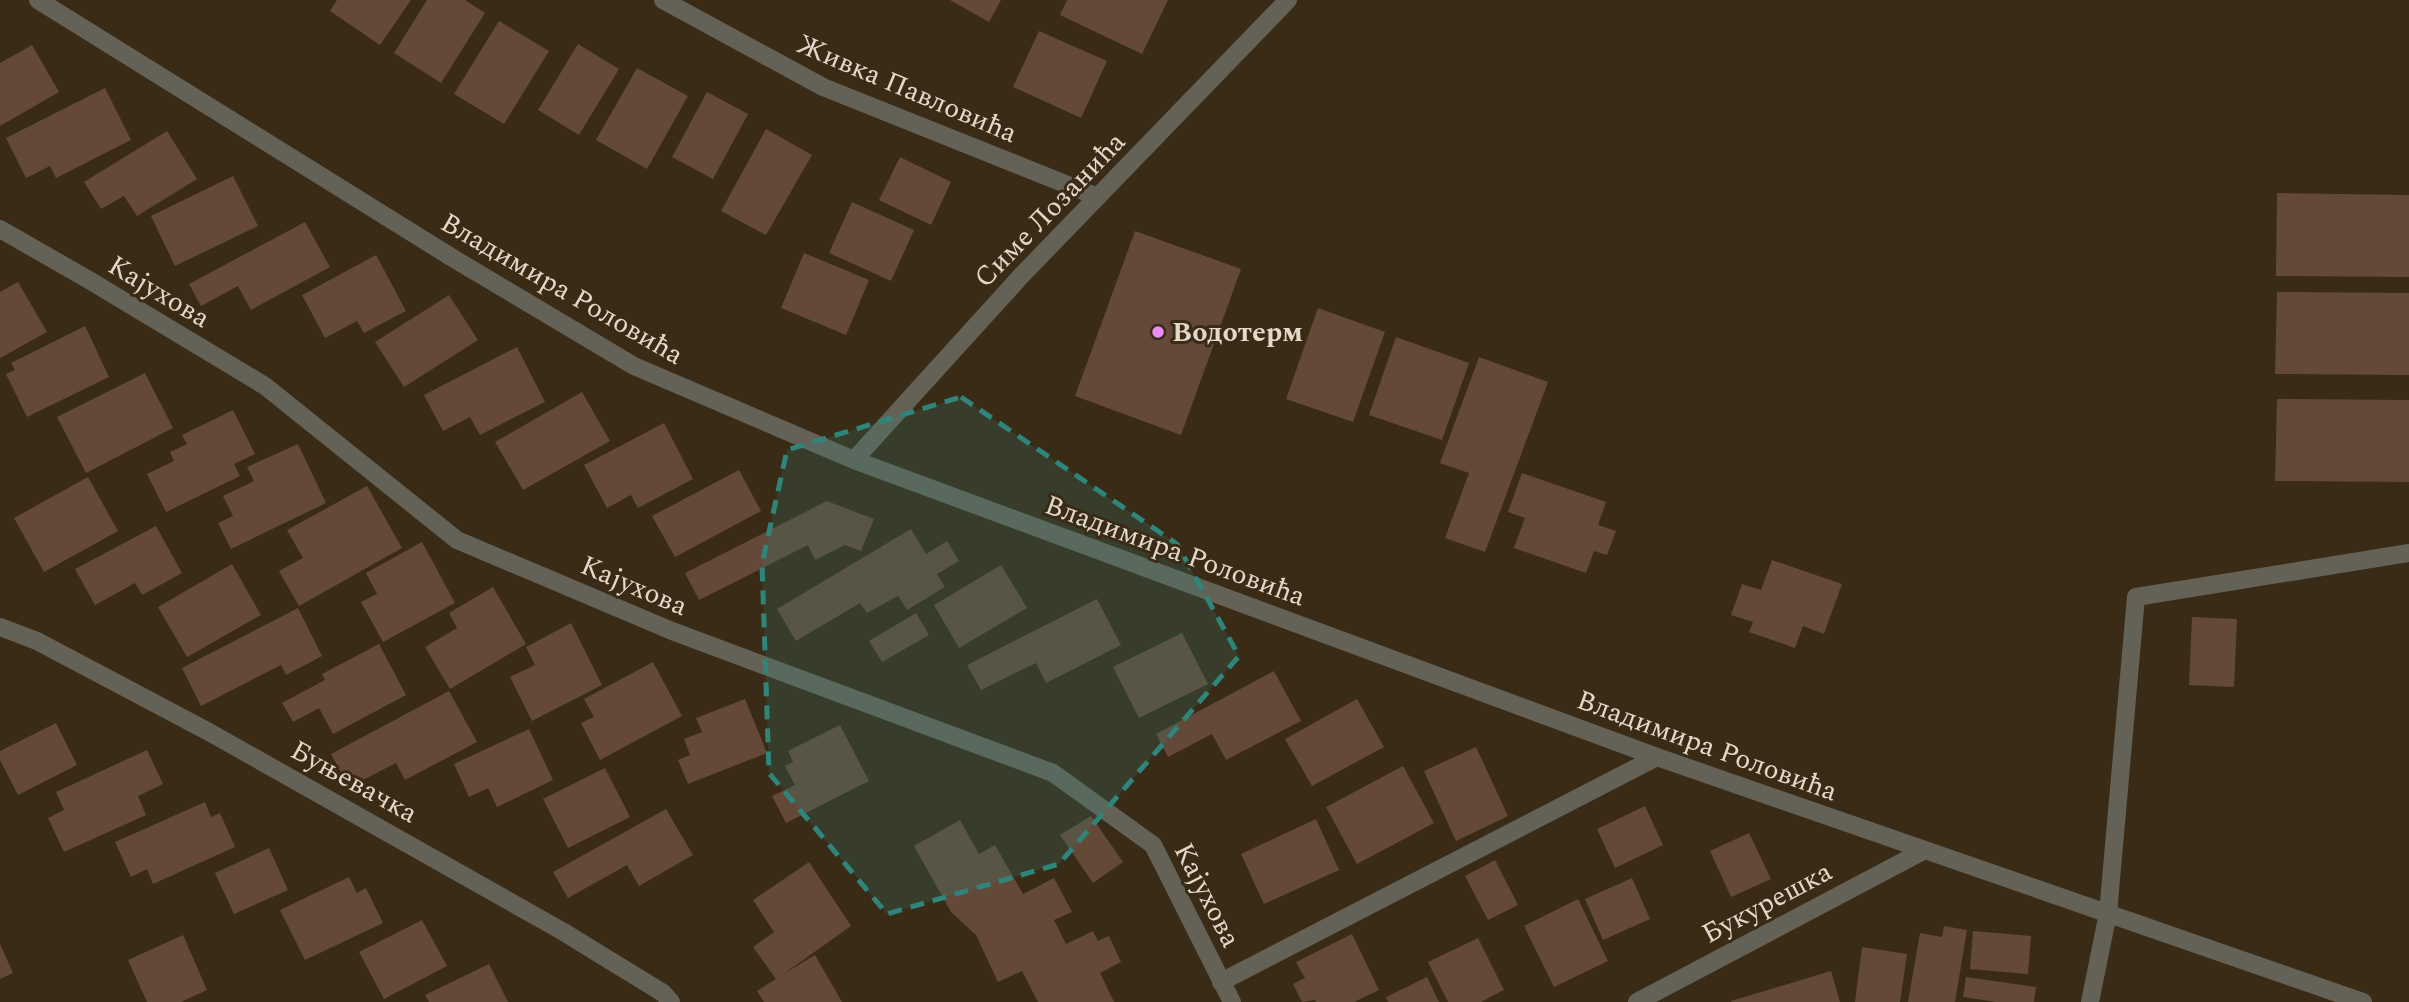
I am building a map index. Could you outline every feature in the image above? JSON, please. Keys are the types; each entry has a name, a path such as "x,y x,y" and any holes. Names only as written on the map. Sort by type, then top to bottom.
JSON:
{"street":[{"name":"Владимира Роловића","path":"38,0 451,257 634,366 854,460 1657,757 2363,1002"},
{"name":"Живка Павловића","path":"663,0 823,88 1098,197"},
{"name":"Симе Лозанића","path":"854,460 1021,276 1288,0"},
{"name":"Кајухова","path":"0,229 265,386 457,540 673,631 1053,773 1153,845 1232,1002"},
{"path":"2090,1002 2108,913 2136,597 2409,553"},
{"name":"Буњевачка","path":"0,627 37,641 413,845 562,930 663,993 671,1002"},
{"name":"Кајухова","path":"1221,982 1657,757"},
{"name":"Букурешка","path":"1637,1002 1923,851"}],"highlighted area":[{"path":"961,397 1177,544 1239,656 1059,864 887,914 769,773 762,564 787,450"}],"building":[{"path":"337,0 411,0 380,45 330,11"},
{"path":"427,0 465,0 485,13 441,83 394,53"},
{"path":"950,0 1001,0 989,22"},
{"path":"1067,0 1168,0 1142,54 1060,15"},
{"path":"499,21 549,51 504,124 454,94"},
{"path":"1039,31 1107,61 1081,118 1013,87"},
{"path":"578,44 619,69 579,135 538,110"},
{"path":"32,45 59,92 0,126 0,63"},
{"path":"637,68 688,96 647,169 596,140"},
{"path":"105,88 131,140 56,178 50,166 26,178 6,138"},
{"path":"707,92 748,114 713,179 672,157"},
{"path":"766,129 812,155 766,235 721,211"},
{"path":"167,131 197,179 137,216 124,196 101,209 84,182"},
{"path":"900,157 951,182 931,225 879,200"},
{"path":"233,176 258,226 175,266 151,216"},
{"path":"2277,193 2409,195 2409,277 2276,276"},
{"path":"852,202 914,230 891,281 829,253"},
{"path":"305,222 330,267 251,310 238,286 201,306 189,284"},
{"name":"Водотерм","path":"1135,231 1241,269 1181,435 1075,396"},
{"path":"804,253 869,280 846,335 781,308"},
{"path":"376,255 406,311 364,333 357,321 325,338 302,295"},
{"path":"18,282 47,332 0,358 0,292"},
{"path":"2277,292 2409,293 2409,375 2275,374"},
{"path":"449,295 478,340 404,387 375,342"},
{"path":"1318,308 1385,332 1353,422 1286,399"},
{"path":"85,326 109,377 27,417 6,374 15,370 11,363"},
{"path":"1396,337 1469,363 1442,440 1369,415"},
{"path":"517,347 545,402 480,435 470,417 443,431 424,395"},
{"path":"1479,357 1548,382 1485,552 1445,538 1469,473 1440,463"},
{"path":"145,373 173,428 86,473 57,417"},
{"path":"582,392 610,441 523,490 495,442"},
{"path":"2277,399 2409,400 2409,482 2275,481"},
{"path":"233,410 255,454 234,464 240,476 166,512 147,474 174,461 170,452 187,444 182,435"},
{"path":"664,423 693,479 638,508 631,495 607,508 584,465"},
{"path":"298,444 326,503 231,549 218,523 233,516 223,496 254,481 247,467"},
{"path":"739,470 761,511 675,557 652,516"},
{"path":"1522,473 1606,502 1598,525 1616,531 1607,555 1594,551 1586,573 1514,548 1525,518 1508,512"},
{"path":"88,477 118,531 44,572 14,518"},
{"path":"367,486 402,548 299,606 279,571 303,558 287,530"},
{"path":"827,501 874,519 861,551 845,545 815,560 808,545 699,600 685,573"},
{"path":"156,526 182,573 142,595 135,583 95,605 75,569"},
{"path":"911,529 926,554 947,541 959,561 937,574 945,587 907,610 898,596 867,613 860,603 796,641 777,609"},
{"path":"422,542 455,603 383,642 361,602 377,594 366,573"},
{"path":"1772,560 1842,584 1824,634 1803,626 1795,648 1749,632 1753,622 1731,615 1742,584 1761,590"},
{"path":"232,564 261,615 187,657 158,607"},
{"path":"1001,565 1027,608 959,648 934,605"},
{"path":"493,587 526,644 450,689 425,647 457,628 449,613"},
{"path":"1097,599 1121,645 1046,683 1036,663 981,690 967,665"},
{"path":"298,608 322,656 286,675 281,665 201,706 182,668"},
{"path":"916,613 929,635 882,662 869,641"},
{"path":"2192,617 2237,619 2234,687 2189,685"},
{"path":"571,623 602,685 532,721 510,677 535,665 526,647"},
{"path":"1182,633 1208,684 1139,718 1113,667"},
{"path":"379,644 406,695 333,734 319,708 293,722 282,703 325,680 322,674"},
{"path":"653,662 682,716 600,760 581,723 594,717 584,699"},
{"path":"1274,671 1301,721 1226,760 1212,734 1168,757 1156,734"},
{"path":"449,691 477,742 405,780 396,763 349,787 331,754"},
{"path":"745,699 767,753 688,784 678,760 690,755 684,739 702,732 696,718"},
{"path":"1357,699 1384,747 1312,786 1285,739"},
{"path":"56,723 77,765 18,795 0,760 0,751"},
{"path":"840,725 869,781 786,823 772,796 795,785 785,766 793,762 788,751"},
{"path":"529,729 553,780 497,807 488,788 469,797 454,764"},
{"path":"1476,747 1508,816 1456,841 1424,771"},
{"path":"147,750 163,784 138,796 146,815 64,852 48,818 64,810 56,792"},
{"path":"1403,766 1434,823 1357,864 1326,807"},
{"path":"605,768 630,817 568,848 543,799"},
{"path":"205,802 211,817 220,813 235,847 153,884 147,869 131,877 115,842"},
{"path":"1645,806 1663,845 1615,868 1597,829"},
{"path":"666,809 693,855 639,886 627,865 568,898 553,872"},
{"path":"1091,816 1123,862 1093,883 1060,835"},
{"path":"1316,819 1339,870 1264,904 1241,854"},
{"path":"960,820 979,854 995,845 1023,894 1054,878 1072,912 1054,920 1066,944 1093,931 1098,941 1109,936 1121,962 1100,973 1114,1002 1038,1002 1022,971 998,982 976,935 951,912 914,846"},
{"path":"1749,833 1771,879 1731,897 1710,851"},
{"path":"269,848 288,890 234,914 215,873"},
{"path":"1495,860 1518,905 1488,920 1465,876"},
{"path":"809,862 851,926 782,975 815,955 842,1002 764,1002 757,991 776,979 753,947 774,932 753,900"},
{"path":"349,877 357,893 366,888 383,923 305,960 280,910"},
{"path":"1632,878 1650,919 1603,940 1585,899"},
{"path":"1578,899 1608,961 1554,987 1524,926"},
{"path":"422,920 447,966 384,999 359,952"},
{"path":"1944,926 1967,930 1955,1002 1908,1002 1920,933 1942,937"},
{"path":"1973,931 2031,936 2028,974 1970,969"},
{"path":"1352,934 1379,990 1354,1002 1302,1002 1293,984 1305,978 1296,962"},
{"path":"183,935 207,990 181,1002 147,1002 128,960"},
{"path":"1478,938 1504,990 1481,1002 1448,1002 1428,962"},
{"path":"0,944 13,973 0,979"},
{"path":"1862,947 1907,954 1900,1002 1855,1002"},
{"path":"489,964 508,1002 429,1002 425,995"},
{"path":"1831,971 1840,1002 1731,1002 1731,1001"},
{"path":"1427,977 1439,1002 1388,1002 1386,997"},
{"path":"1966,977 2036,987 2034,1002 1997,1002 1963,997"}],"place":[{"name":"Водотерм","path":"1158,332"}]}
